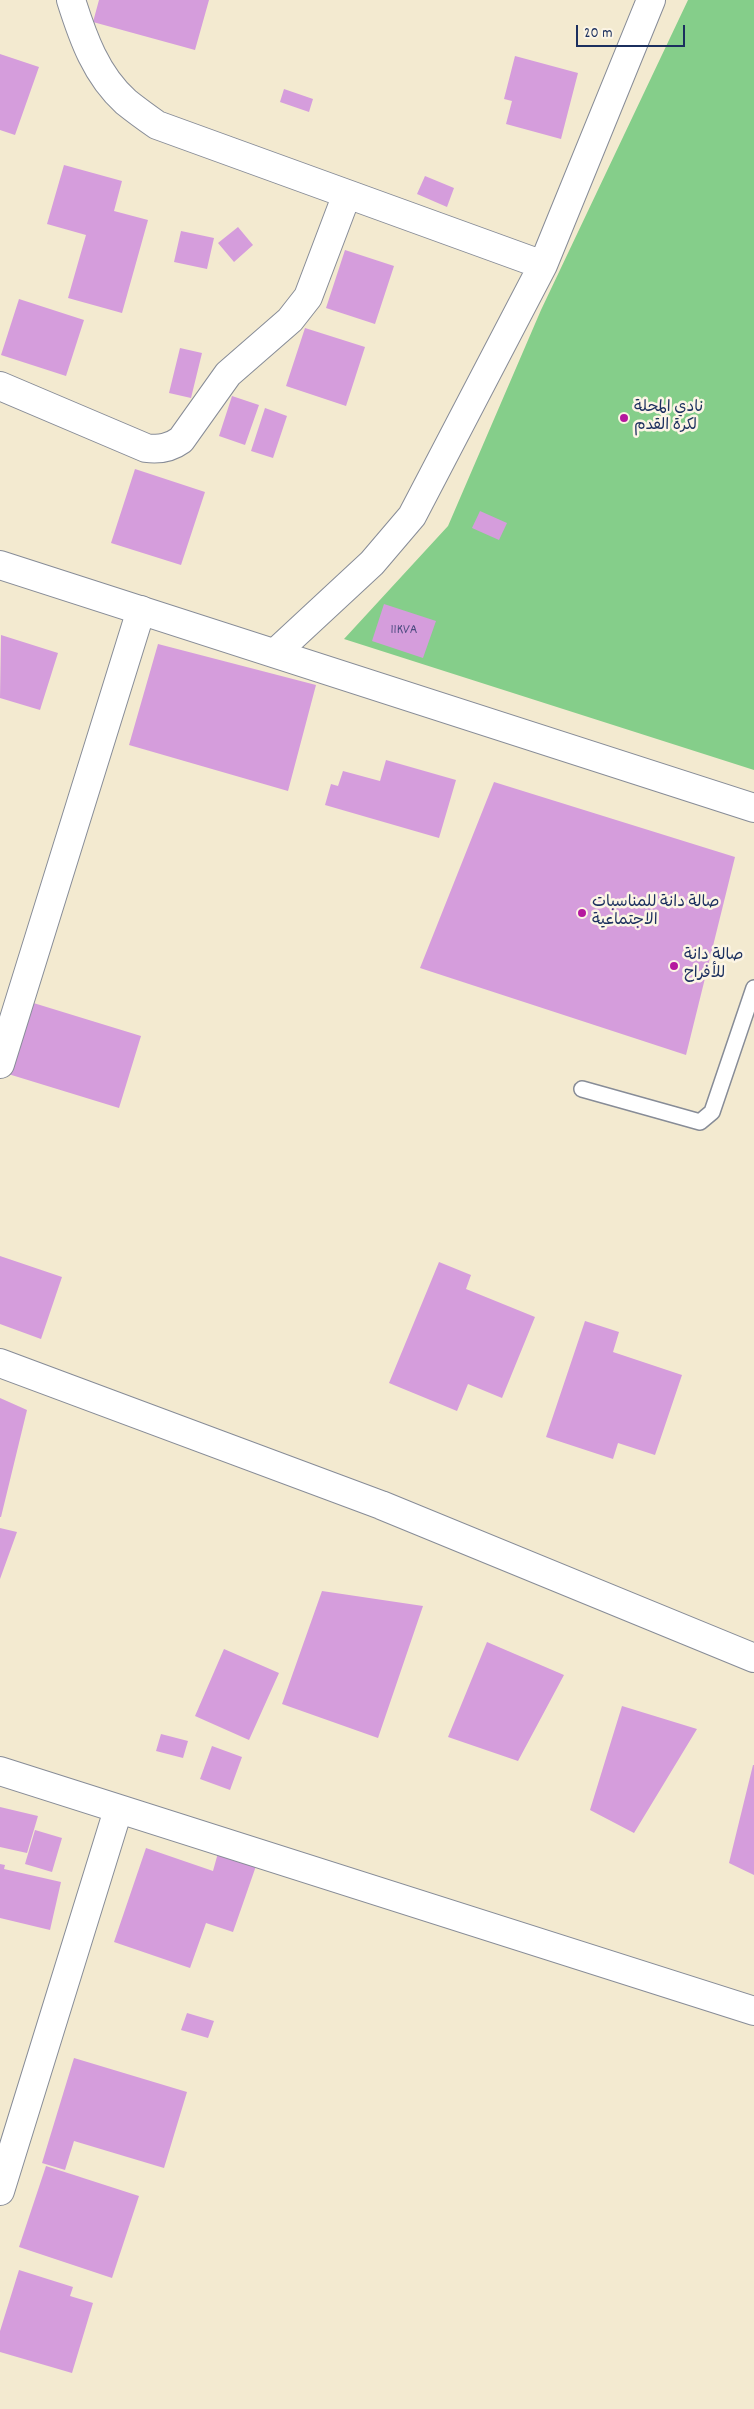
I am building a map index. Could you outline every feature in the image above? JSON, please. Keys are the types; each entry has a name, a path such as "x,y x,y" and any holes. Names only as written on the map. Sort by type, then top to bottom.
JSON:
{"street":[{"path":"71,0 84,39 100,72 126,101 157,125 543,265"},
{"path":"275,653 372,563 412,516 543,265 651,0"},
{"path":"0,386 146,448 164,449 173,446 181,440 228,374 290,320 308,297 347,194"},
{"path":"0,565 754,808"},
{"path":"0,1064 140,610"},
{"path":"0,1363 380,1505 754,1658"},
{"path":"0,1772 754,2011"},
{"path":"0,2191 118,1810"}],"lane":[{"path":"582,1089 700,1122 712,1112 754,988"}],"green space":[{"name":"نادي المحلة لكرة القدم","path":"688,0 754,0 754,770 344,639 448,526 541,310"}],"building":[{"path":"99,0 209,0 195,50 93,22"},
{"path":"0,54 39,67 15,135 0,130"},
{"path":"515,56 578,73 561,139 506,124 512,101 504,99"},
{"path":"284,89 313,99 309,112 280,102"},
{"path":"64,165 122,181 114,211 148,220 122,313 68,298 86,235 47,224"},
{"path":"425,176 454,188 447,207 417,194"},
{"path":"238,227 253,245 234,262 218,243"},
{"path":"181,231 214,238 207,269 174,262"},
{"path":"345,250 394,266 375,324 326,308"},
{"path":"19,299 84,320 66,376 1,355"},
{"path":"305,328 365,347 346,406 286,386"},
{"path":"180,348 202,353 191,398 169,393"},
{"path":"232,396 259,405 245,445 219,436"},
{"path":"265,408 287,416 273,458 251,451"},
{"path":"135,469 205,492 181,565 111,543"},
{"path":"480,511 507,523 499,540 472,528"},
{"path":"384,604 436,621 423,658 372,641"},
{"path":"1,635 58,653 40,710 0,698"},
{"path":"158,644 316,685 288,791 129,745"},
{"path":"386,760 456,780 439,838 325,805 331,784 338,786 343,771 380,781"},
{"name":"صالة دانة للمناسبات الاجتماعية","path":"494,782 735,857 686,1055 420,968"},
{"path":"27,1001 141,1036 119,1108 5,1073"},
{"path":"0,1256 62,1277 41,1339 0,1324"},
{"path":"439,1262 471,1275 466,1289 535,1317 502,1398 468,1384 457,1411 389,1383"},
{"path":"585,1321 619,1332 613,1352 682,1375 655,1455 618,1443 613,1459 546,1437"},
{"path":"0,1398 27,1410 1,1517 0,1517"},
{"path":"0,1528 17,1532 0,1579"},
{"path":"322,1591 423,1606 378,1738 282,1704"},
{"path":"487,1642 564,1675 518,1761 448,1737"},
{"path":"224,1649 279,1673 249,1740 195,1716"},
{"path":"622,1706 697,1729 634,1833 590,1810"},
{"path":"161,1734 188,1741 183,1758 156,1751"},
{"path":"212,1746 242,1757 230,1790 200,1779"},
{"path":"754,1765 754,1875 729,1863"},
{"path":"0,1807 38,1816 27,1853 0,1847"},
{"path":"35,1830 62,1838 52,1872 25,1864"},
{"path":"146,1848 213,1871 218,1853 256,1866 233,1932 206,1923 190,1968 114,1942"},
{"path":"0,1864 5,1865 4,1869 61,1882 50,1930 0,1918"},
{"path":"187,2013 214,2021 208,2038 181,2030"},
{"path":"74,2058 187,2092 164,2168 74,2141 65,2170 42,2163"},
{"path":"46,2166 139,2196 112,2278 19,2247"},
{"path":"19,2270 73,2287 70,2296 93,2303 72,2373 0,2352 0,2331"}],"place":[{"name":"نادي المحلة لكرة القدم","path":"624,418"},
{"name":"صالة دانة للمناسبات الاجتماعية","path":"582,913"},
{"name":"صالة دانة للأفراح","path":"674,966"}]}
